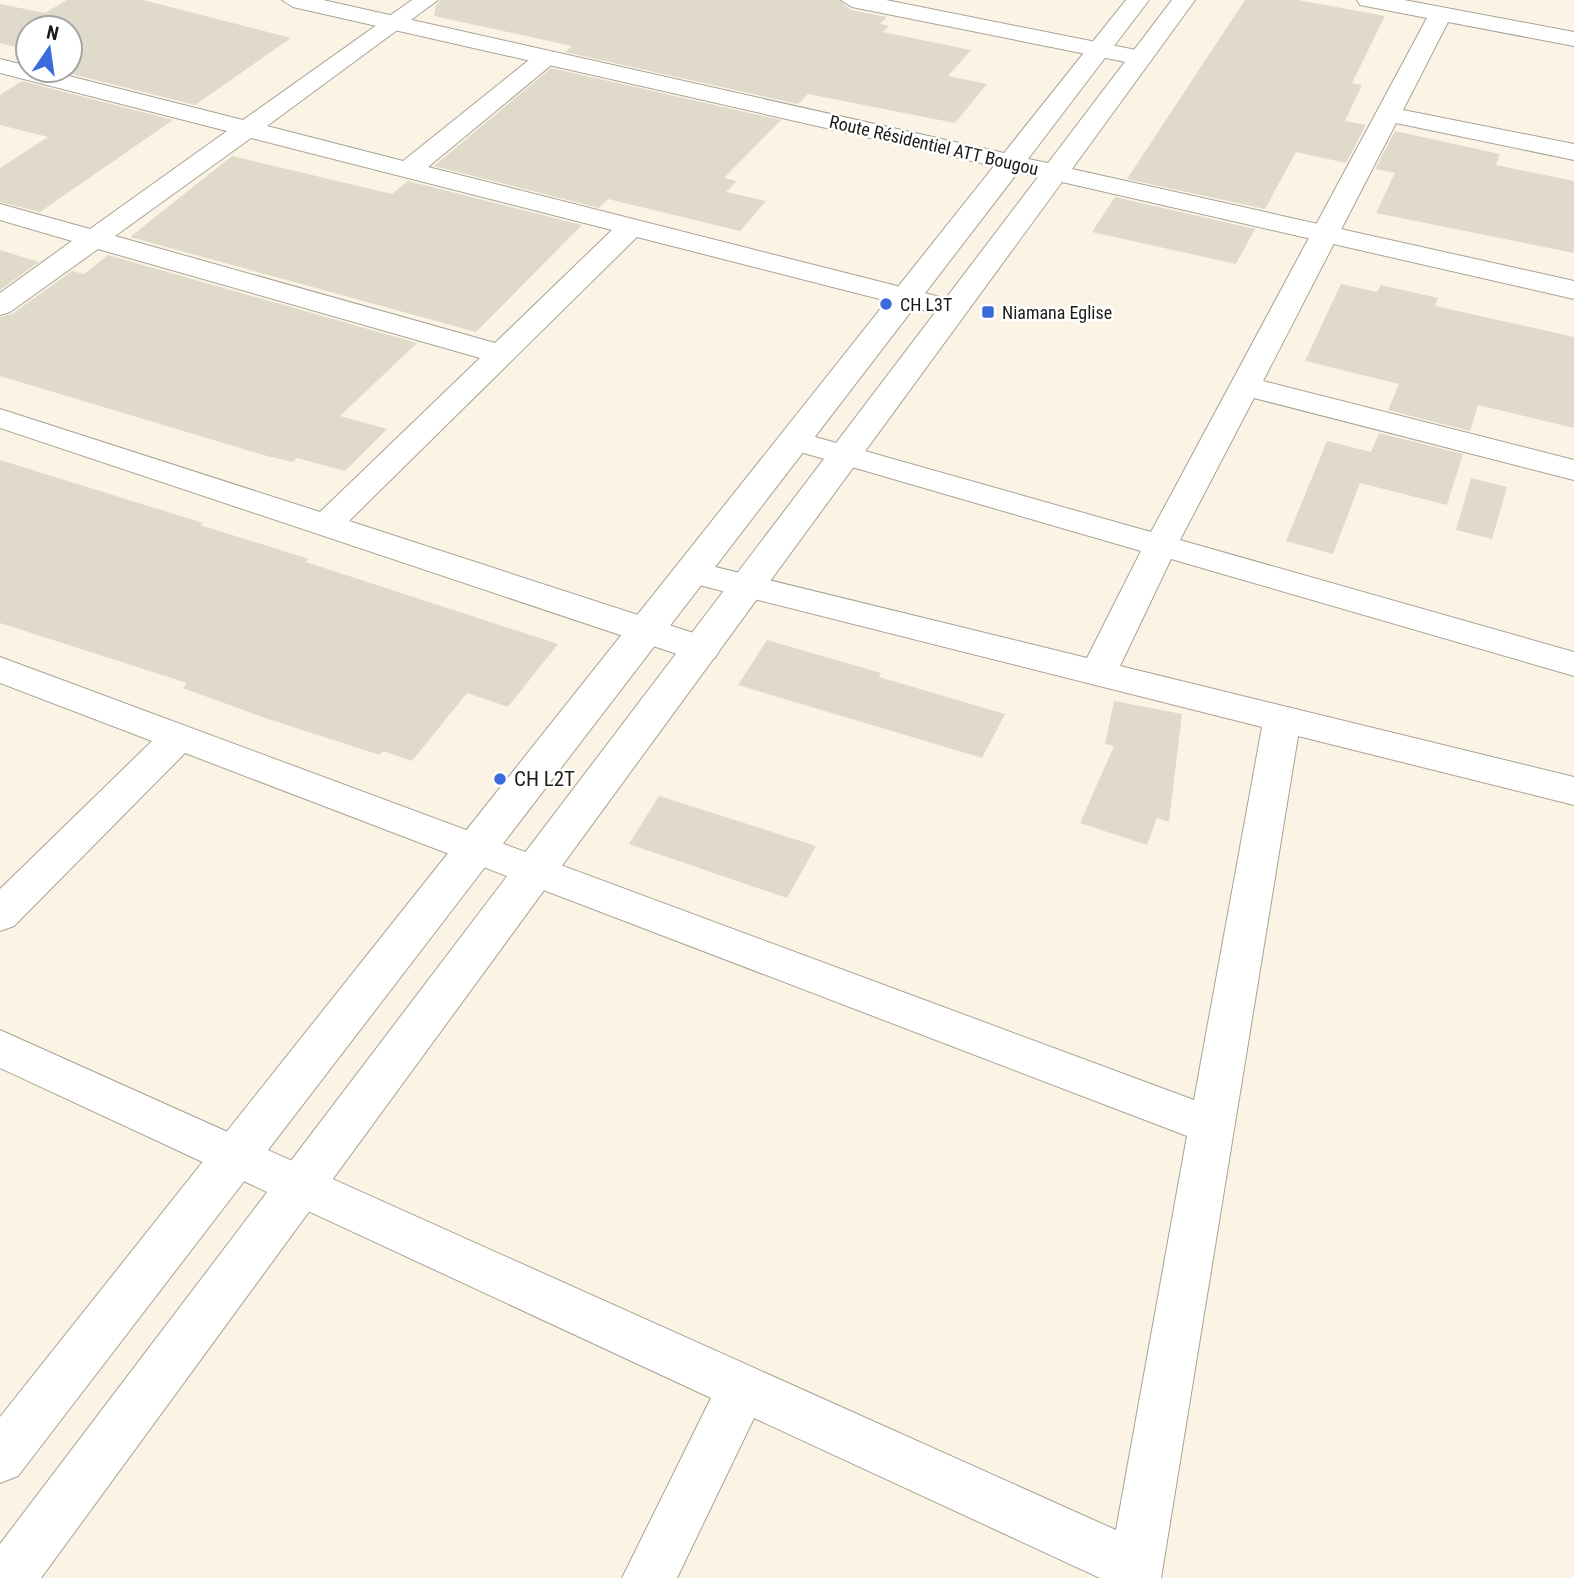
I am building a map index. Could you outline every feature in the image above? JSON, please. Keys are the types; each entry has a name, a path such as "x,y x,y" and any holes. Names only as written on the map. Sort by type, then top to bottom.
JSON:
{"street":[{"name":"Route Résidentiel ATT Bougou","path":"293,0 1574,290"},
{"path":"0,306 427,0"},
{"path":"852,0 1141,58"},
{"path":"0,1458 1138,0"},
{"path":"8,1578 1184,0"},
{"path":"1368,0 1574,39"},
{"path":"1098,673 1161,545 1441,14"},
{"path":"408,170 547,57"},
{"path":"0,66 954,309"},
{"path":"1388,114 1574,152"},
{"path":"0,212 503,355"},
{"path":"327,525 631,227"},
{"path":"1245,386 1574,470"},
{"path":"0,418 702,649"},
{"path":"794,440 1574,664"},
{"path":"691,572 1574,791"},
{"path":"0,669 1212,1126"},
{"path":"0,1048 743,1387 1135,1573 1282,719"},
{"path":"0,915 179,736"},
{"path":"649,1578 743,1387"}],"building":[{"path":"67,0 143,0 291,38 195,105 84,77 84,14 14,14 14,46 0,43 0,4 45,13"},
{"path":"441,0 839,0 851,10 887,17 880,24 889,26 883,32 971,50 948,76 987,84 955,123 808,94 798,104 565,52 572,46 434,16 436,5"},
{"path":"1245,0 1298,0 1385,16 1352,83 1362,85 1345,121 1366,125 1346,163 1296,152 1265,209 1127,179"},
{"path":"551,68 781,120 724,178 737,181 726,192 766,201 740,231 608,199 599,208 434,166"},
{"path":"17,84 34,84 173,120 40,212 0,202 0,168 48,137 0,125 0,95"},
{"path":"1395,131 1500,154 1496,165 1574,181 1574,253 1376,213 1395,173 1375,169"},
{"path":"232,156 392,194 408,181 582,225 476,332 130,237"},
{"path":"1115,197 1255,229 1236,264 1092,232"},
{"path":"0,250 39,262 0,290"},
{"path":"108,255 417,343 340,416 387,429 345,471 297,458 293,462 267,456 0,376 0,317 12,314 72,271 84,274"},
{"path":"1341,284 1377,292 1381,285 1438,298 1435,306 1574,337 1574,428 1478,405 1470,431 1388,410 1399,384 1305,361"},
{"path":"1379,433 1463,454 1447,505 1360,483 1333,554 1286,541 1327,441 1371,452"},
{"path":"0,460 203,523 200,525 309,559 306,562 558,644 508,707 467,693 412,761 383,751 380,755 265,718 183,688 187,683 0,623"},
{"path":"1471,478 1507,487 1492,539 1456,530"},
{"path":"767,640 881,673 879,677 1005,714 982,758 738,685"},
{"path":"1114,701 1182,714 1169,822 1157,818 1147,845 1080,823 1114,746 1105,744"},
{"path":"659,796 816,846 787,898 629,844"}],"place":[{"name":"CH L3T","path":"886,304"},
{"name":"Niamana Eglise","path":"988,312"},
{"name":"CH L2T","path":"500,779"}]}
